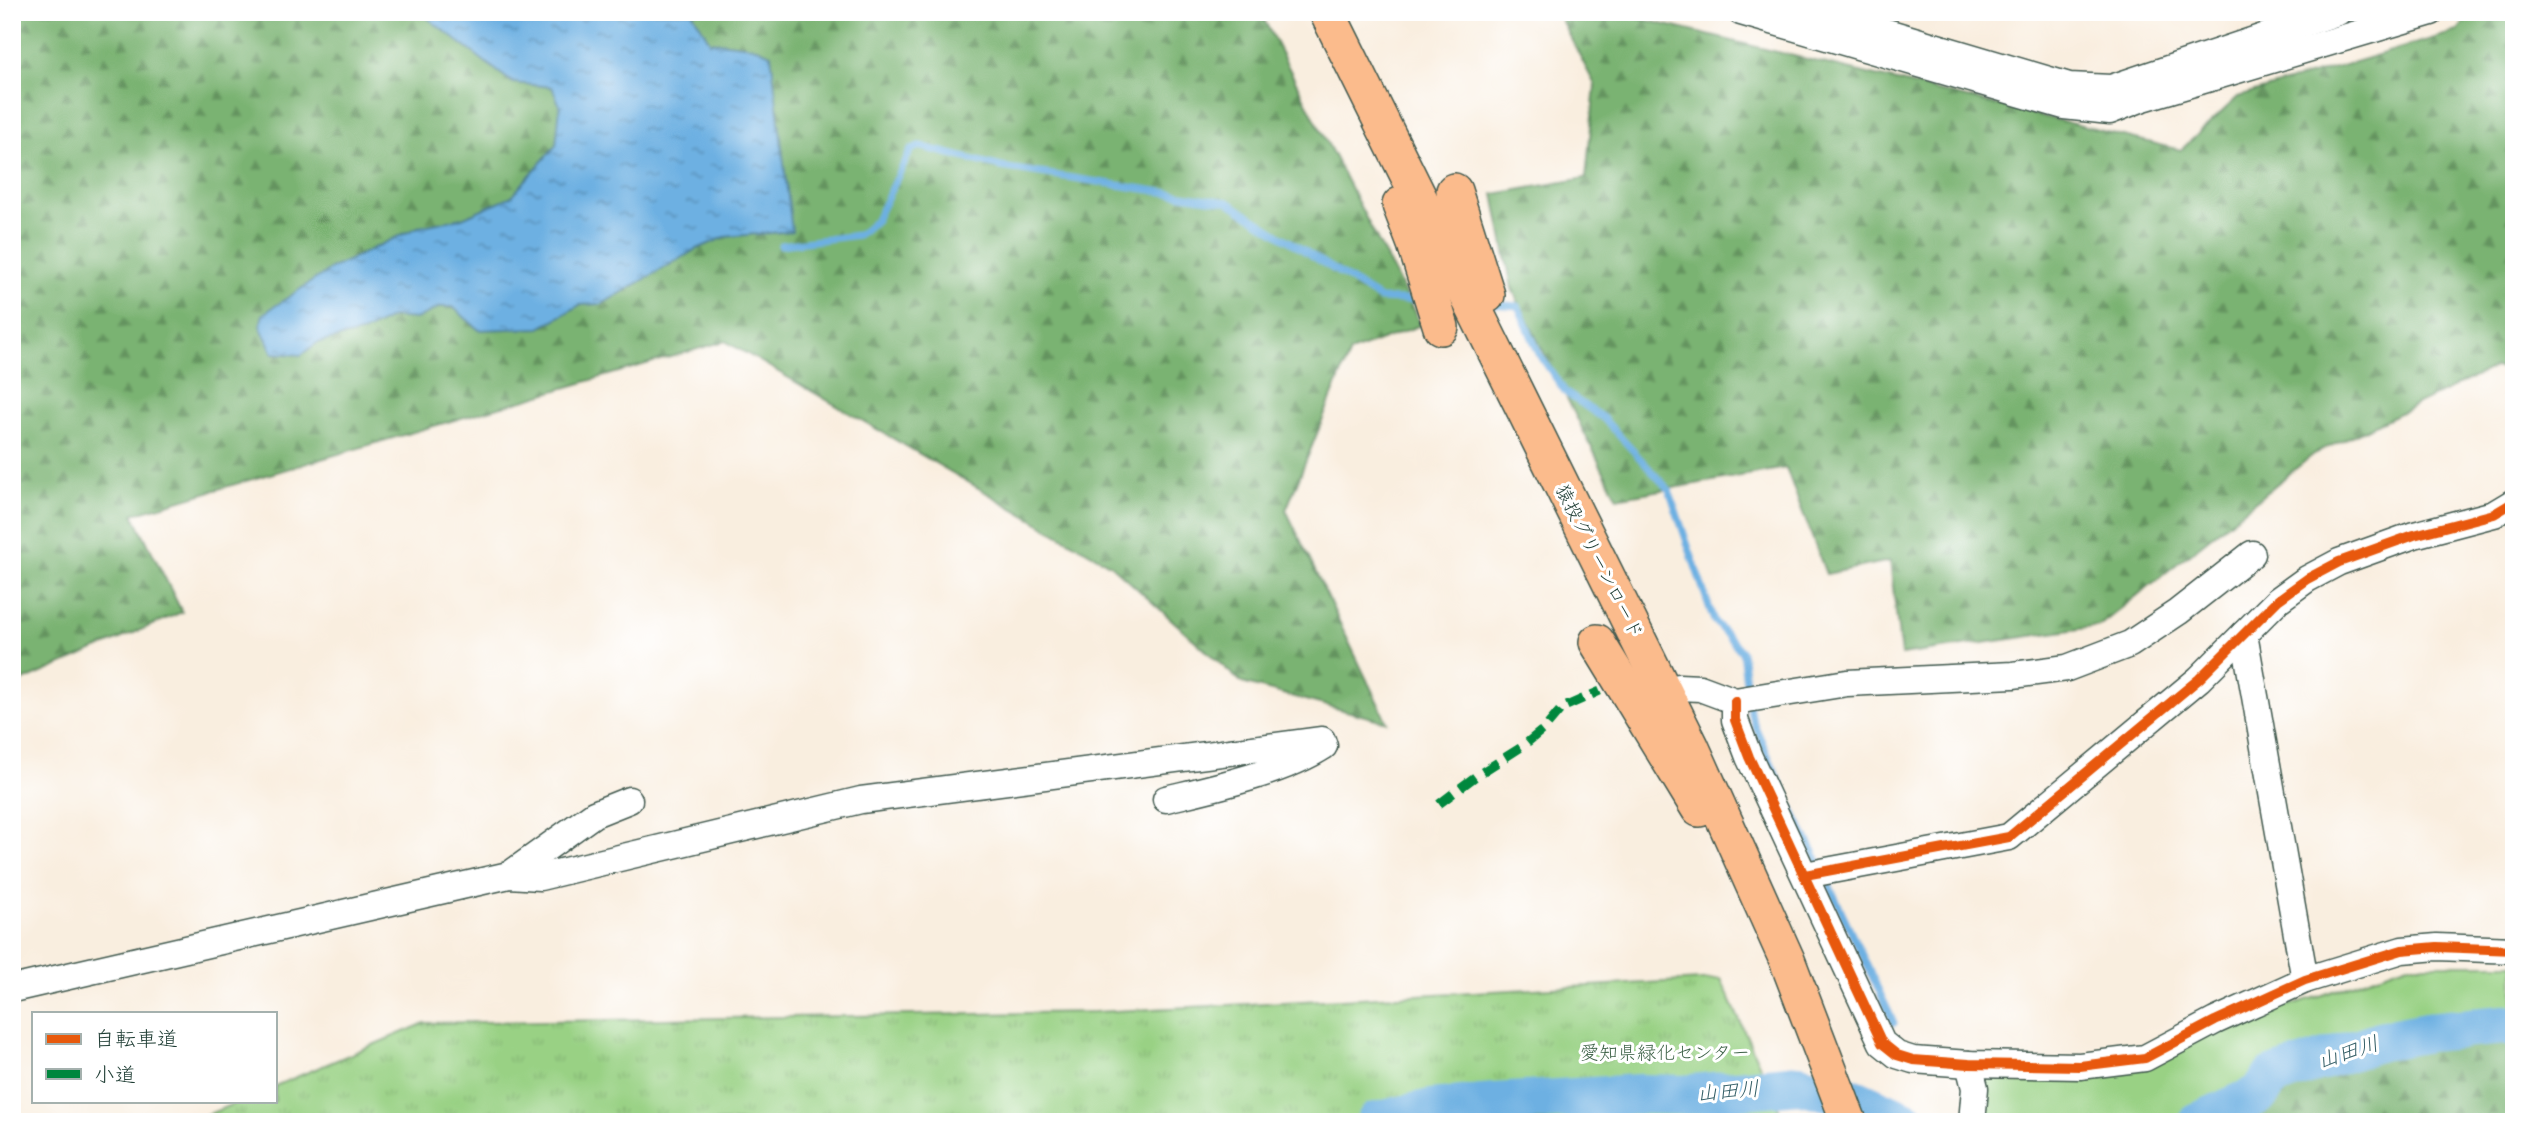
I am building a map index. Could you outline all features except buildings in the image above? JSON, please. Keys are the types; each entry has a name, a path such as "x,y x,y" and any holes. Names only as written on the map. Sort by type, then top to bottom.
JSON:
{"main road":[{"path":"1313,12 1395,194 1415,244 1441,327"},
{"name":"猿投グリーンロード","path":"1327,12 1635,631 1730,829 1787,960 1849,1122"},
{"path":"1454,191 1477,267 1500,328 1616,579 1635,631"},
{"path":"1597,642 1787,960"}],"street":[{"path":"1741,12 2064,106 2110,111 2143,98 2431,12"},
{"path":"1819,12 2069,86 2111,88 2338,12"},
{"path":"1805,875 2009,837 2199,679 2278,600 2307,579 2339,562 2414,535 2494,514 2514,502"},
{"path":"1679,687 1700,688 1735,701 1847,683 1988,676 2067,668 2130,644 2178,612 2252,554"},
{"path":"2244,634 2305,981"},
{"path":"1735,701 1735,720 1749,757 1882,1043 1897,1055 1913,1060 1969,1065 2080,1066 2145,1058 2215,1021 2305,981 2402,950 2437,947 2514,950"},
{"path":"12,989 509,875 540,877 861,800 1322,740 1324,746 1305,758 1211,788 1166,799"},
{"path":"509,875 594,814 629,800"},
{"path":"1969,1065 1975,1088 1973,1115"}],"green space":[{"path":"12,12 1260,12 1421,325 1350,352 1286,510 1387,722 1242,683 1111,565 725,341 133,514 182,612 12,686"},
{"path":"1557,12 1613,12 2181,150 2238,97 2458,31 2471,12 2514,12 2514,373 2495,367 2314,454 2099,626 1901,655 1890,561 1826,574 1786,468 1617,498 1512,289 1494,194 1586,178 1595,85"},
{"path":"2408,964 2514,964 2514,1122 1981,1122 1986,1075 2051,1075 2317,997"},
{"name":"愛知県緑化センター","path":"1721,979 1785,1122 190,1122 238,1102 276,1102 276,1086 425,1023 1095,1012"},
{"path":"2514,1035 2514,1122 2212,1122 2234,1110 2250,1107 2264,1100 2278,1080 2299,1077 2386,1048 2421,1040 2477,1036 2499,1040"}],"water":[{"path":"431,12 692,12 710,41 752,46 771,54 792,231 725,237 695,250 602,304 580,305 540,328 479,330 453,307 440,307 416,319 392,317 364,332 317,343 301,355 273,353 260,326 263,314 332,268 418,227 462,218 512,196 556,145 560,106 552,87 513,83 426,17"}],"waterway":[{"path":"781,245 858,235 865,230 876,220 911,150 919,146 1001,167 1228,202 1380,299 1424,301"},
{"path":"1492,304 1518,306 1539,354 1566,393 1603,418 1669,490 1714,621 1742,652 1750,711 1755,726 1795,816 1822,867"},
{"path":"1826,878 1894,1023"},
{"name":"山田川","path":"2199,1122 2260,1094 2272,1077 2380,1041 2427,1032 2505,1025 2514,1028"},
{"name":"山田川","path":"1376,1122 1431,1109 1495,1103 1640,1094 1683,1095 1799,1084 1857,1099 1908,1122"}],"marked path":[{"path":"1439,804 1523,746 1546,727 1562,708 1600,691"}],"cycle path":[{"path":"1805,875 2009,837 2199,679 2278,600 2307,579 2339,562 2414,535 2494,514 2514,502"},
{"path":"1735,701 1735,720 1749,757 1882,1043 1897,1055 1913,1060 1969,1064 2080,1066 2145,1058 2215,1021 2305,980 2402,950 2437,947 2514,950"}]}
